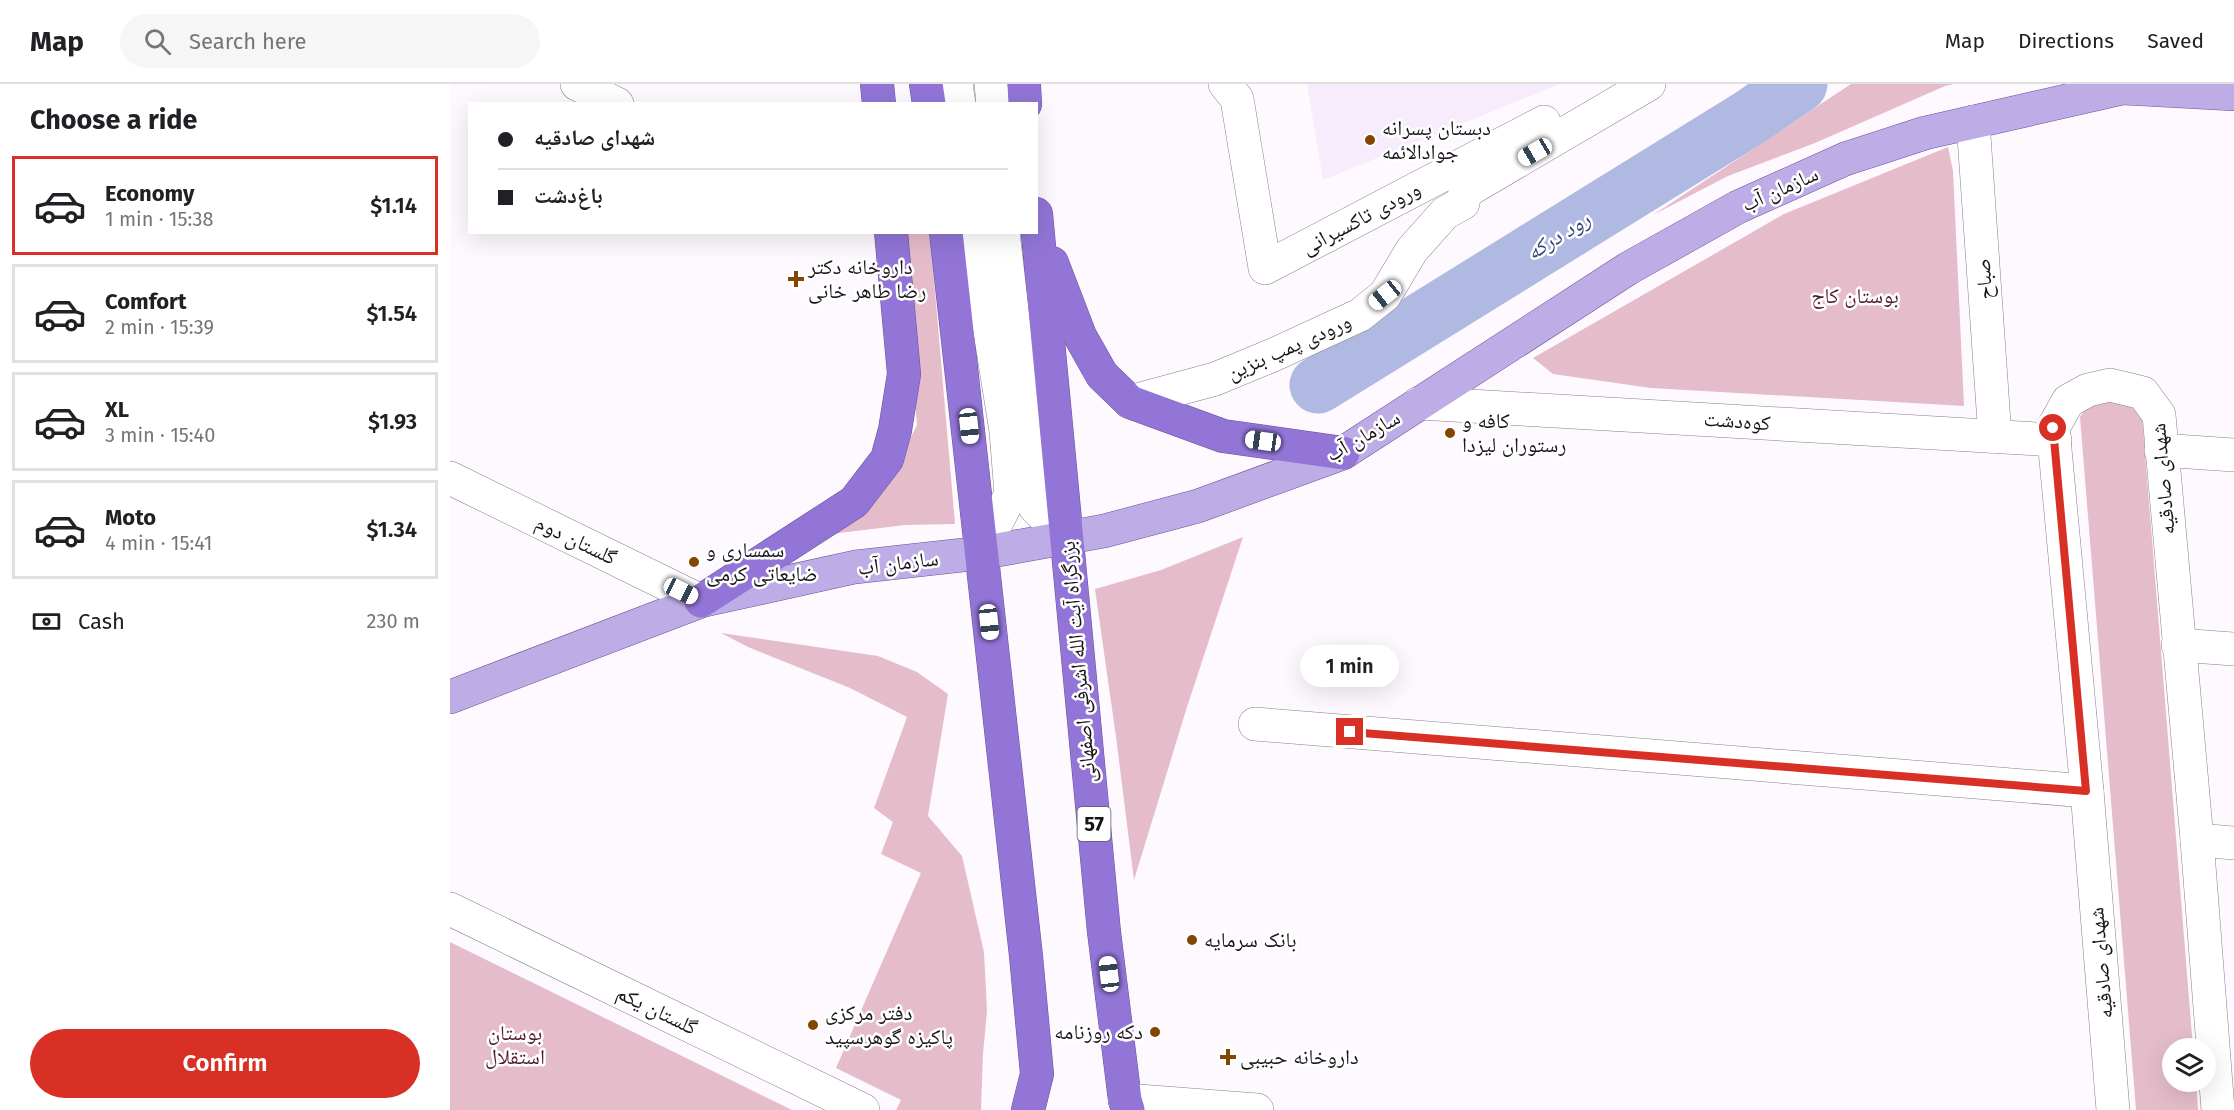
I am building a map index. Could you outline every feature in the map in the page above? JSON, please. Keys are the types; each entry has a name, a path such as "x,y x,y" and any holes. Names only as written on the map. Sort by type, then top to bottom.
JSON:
{"highway":[{"path":"877,84 879,102"},
{"path":"926,84 929,102"},
{"path":"1024,84 1026,102"},
{"path":"1038,222 1080,336 1102,375 1130,402 1223,436 1343,453"},
{"name":"بزرگراه آیت الله اشرفی اصفهانی","path":"1038,230 1121,1107"},
{"path":"701,601 854,502 887,459 895,430 904,374 891,234"},
{"path":"946,234 974,471 1037,1074 1044,1098 1056,1110"},
{"path":"1028,1110 1037,1074"}],"main road":[{"name":"سازمان آب","path":"450,698 701,601 855,567 981,553 1104,531 1198,506 1343,453 1629,268 1738,207 1845,159 1925,133 2123,88 2234,94"}],"street":[{"path":"577,84 613,102"},
{"path":"956,84 959,102"},
{"path":"991,84 993,102"},
{"name":"ورودی تاکسیرانی","path":"1226,84 1237,99 1265,268 1617,84"},
{"name":"ورودی پمپ بنزین","path":"1130,402 1215,379 1273,356 1360,315 1385,295 1412,250 1445,213 1463,203 1465,192 1649,84"},
{"name":"صباح","path":"1973,122 1995,437"},
{"path":"974,234 1006,431 1011,494 981,553"},
{"path":"1003,234 1035,507 1066,538"},
{"name":"شهدای صادقیه","path":"2113,1110 2053,428 2068,401 2088,390 2110,385 2143,393 2159,415 2197,840 2218,1110"},
{"name":"کوه‌دشت","path":"1419,403 2055,440"},
{"path":"2161,450 2234,455"},
{"name":"گلستان دوم","path":"450,478 701,601"},
{"path":"2178,645 2234,650"},
{"path":"1255,724 2086,791"},
{"path":"2197,840 2234,843"},
{"name":"گلستان یکم","path":"450,909 863,1110"},
{"path":"1121,1107 1257,1110"}],"shaded area":[{"name":"دبستان پسرانه جوادالائمه","path":"1307,84 1560,84 1323,180"}],"green space":[{"path":"1851,84 1954,84 1815,143 1728,176 1653,215"},
{"name":"بوستان کاج","path":"1948,147 1953,171 1964,406 1651,388 1553,374 1533,358 1784,214"},
{"path":"899,234 930,234 955,524 905,525 823,535 889,480 917,425"},
{"path":"2094,396 2141,403 2192,1038 2162,1038 2162,1092 2197,1092 2198,1110 2136,1110 2080,417"},
{"path":"1243,537 1187,707 1134,880 1095,589 1161,570"},
{"path":"721,633 878,656 917,672 948,694 928,816 962,856 984,952 987,1011 981,1110 896,1110 901,1100 836,1068 921,873 881,854 893,822 874,808 907,717 850,688 748,647"},
{"name":"بوستان استقلال","path":"450,942 792,1110 450,1110"}],"waterway":[{"name":"رود درکه","path":"1318,385 1749,118 1799,84"}],"place":[{"name":"دبستان پسرانه جوادالائمه","path":"1370,140"},
{"name":"داروخانه دکتر رضا طاهر خانی","path":"796,279"},
{"name":"کافه و رستوران لیزدا","path":"1450,433"},
{"name":"سمساری و ضایعاتی کرمی","path":"694,562"},
{"name":"بانک سرمایه","path":"1192,940"},
{"name":"دفتر مرکزی پاکیزه گوهرسپید","path":"813,1025"},
{"name":"دکه روزنامه","path":"1155,1032"},
{"name":"داروخانه حبیبی","path":"1228,1057"}],"route":[{"path":"1350,732 2086,791 2053,428"}]}
